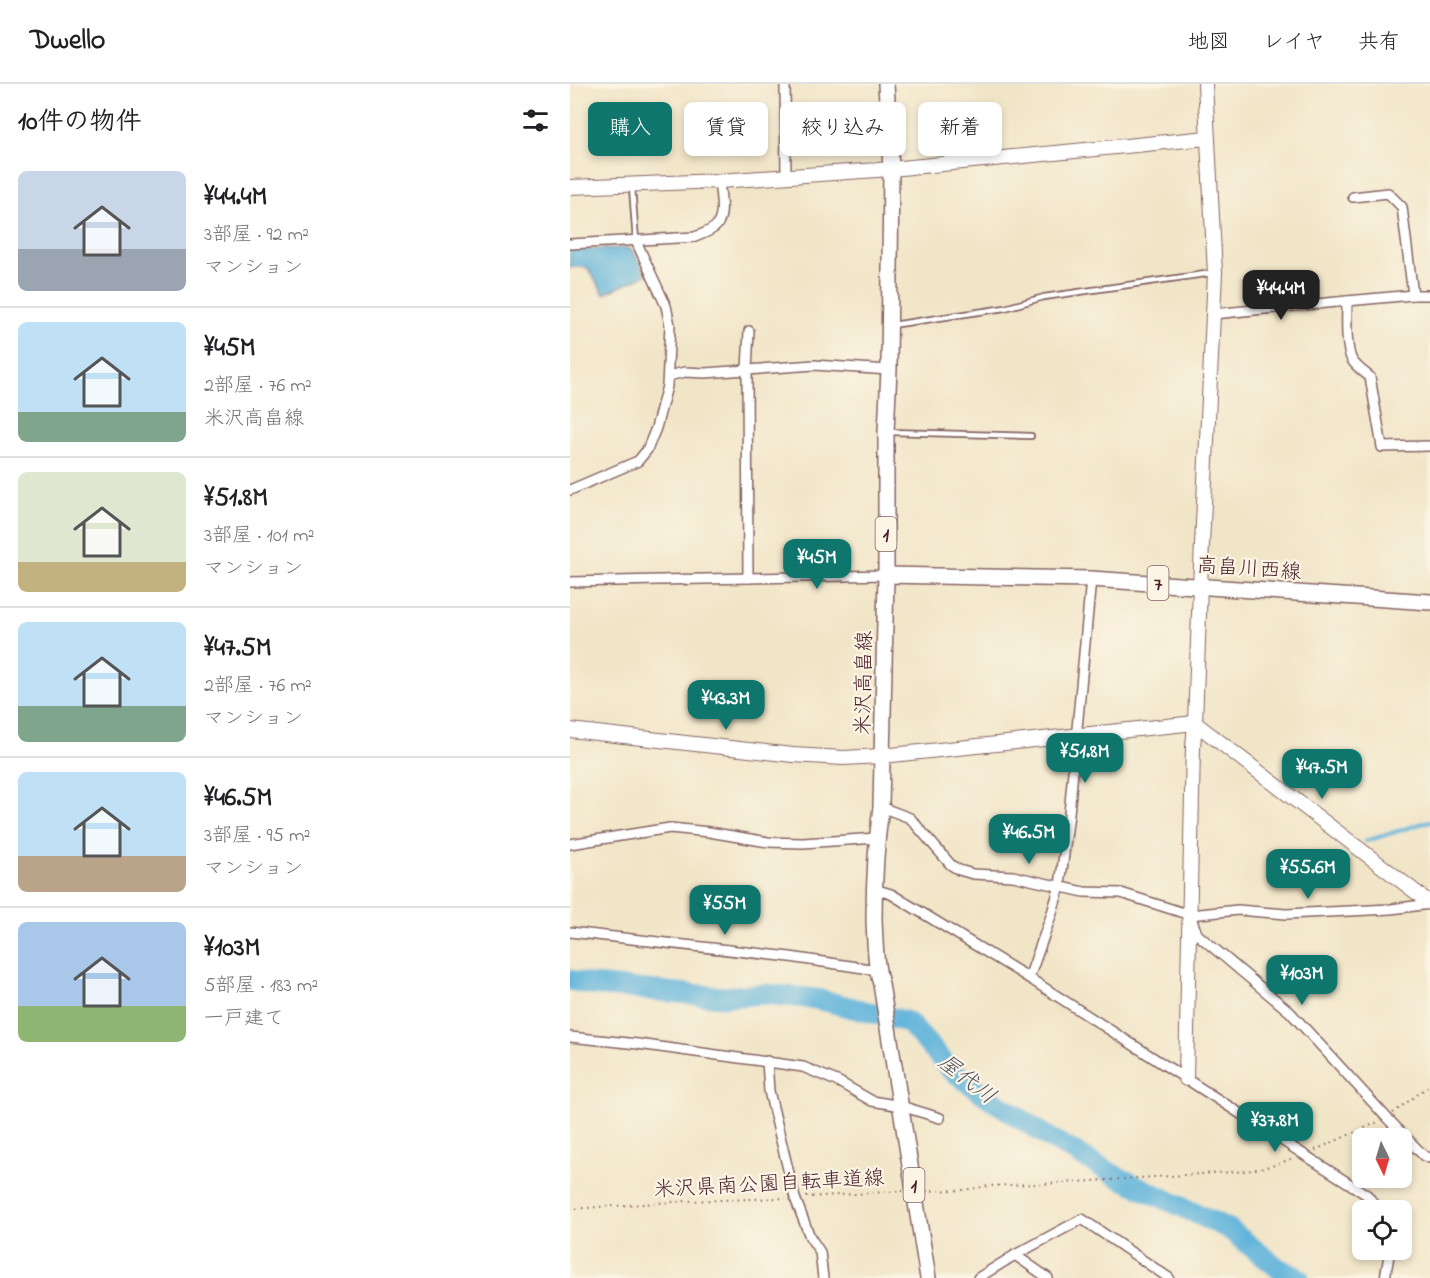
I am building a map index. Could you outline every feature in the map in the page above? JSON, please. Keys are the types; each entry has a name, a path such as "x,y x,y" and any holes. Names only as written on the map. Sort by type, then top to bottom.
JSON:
{"main road":[{"name":"米沢高畠線","path":"886,84 891,169 889,370 886,432 886,575 881,807 874,889 875,932 879,977 928,1278"},
{"name":"高畠川西線","path":"886,575 1091,579 1430,602"}],"street":[{"path":"785,84 786,176"},
{"path":"1186,1079 1193,747 1196,723 1215,273 1205,84"},
{"path":"570,187 719,181 891,169 1207,138"},
{"path":"570,244 695,237 708,232 717,224 721,212 719,181"},
{"path":"1353,197 1388,193 1402,207 1413,295"},
{"path":"570,490 638,461 647,450 656,428 667,386 669,325 666,306 636,241"},
{"path":"1213,314 1430,295"},
{"path":"1347,301 1347,342 1351,359 1370,377 1382,447 1430,447"},
{"path":"748,578 747,369 750,331"},
{"path":"668,376 685,372 705,373 814,365 889,370"},
{"path":"570,582 886,575"},
{"path":"1029,978 1060,886 1091,579"},
{"path":"570,730 793,755 843,758 882,756 1196,723 1430,903"},
{"path":"881,807 910,818 951,865 959,870 973,874 1013,876 1084,892 1121,893 1190,915 1238,910 1286,914 1391,909 1430,903"},
{"path":"570,844 670,828 768,842 803,843 877,838"},
{"path":"874,889 891,894 1029,978 1367,1195 1371,1200"},
{"path":"1190,915 1197,934 1290,1012 1387,1118 1424,1156 1430,1158"},
{"path":"570,932 790,957 879,977"},
{"path":"570,1038 638,1044 802,1066 839,1082 872,1101 900,1100 940,1118"},
{"path":"767,1061 770,1091 795,1198 810,1236 820,1252 823,1278"},
{"path":"978,1278 1015,1255 1082,1220 1169,1278"},
{"path":"1015,1255 1048,1278"},
{"path":"1385,1278 1388,1260"}],"lane":[{"path":"632,185 636,241"},
{"path":"888,326 1005,308 1044,297 1215,273"},
{"path":"886,432 1031,436"}],"path":[{"path":"1387,1118 1430,1085"},
{"name":"米沢県南公園自転車道線","path":"570,1209 687,1200 795,1198 964,1190 988,1186 1221,1172"}],"water":[{"path":"627,248 634,252 646,275 604,294 587,267 570,267 570,250"}],"waterway":[{"path":"1366,841 1430,821"},
{"name":"屋代川","path":"570,980 593,985 722,997 765,994 817,999 908,1022 950,1069 1050,1138 1118,1177 1229,1229 1278,1268 1299,1278"}]}
